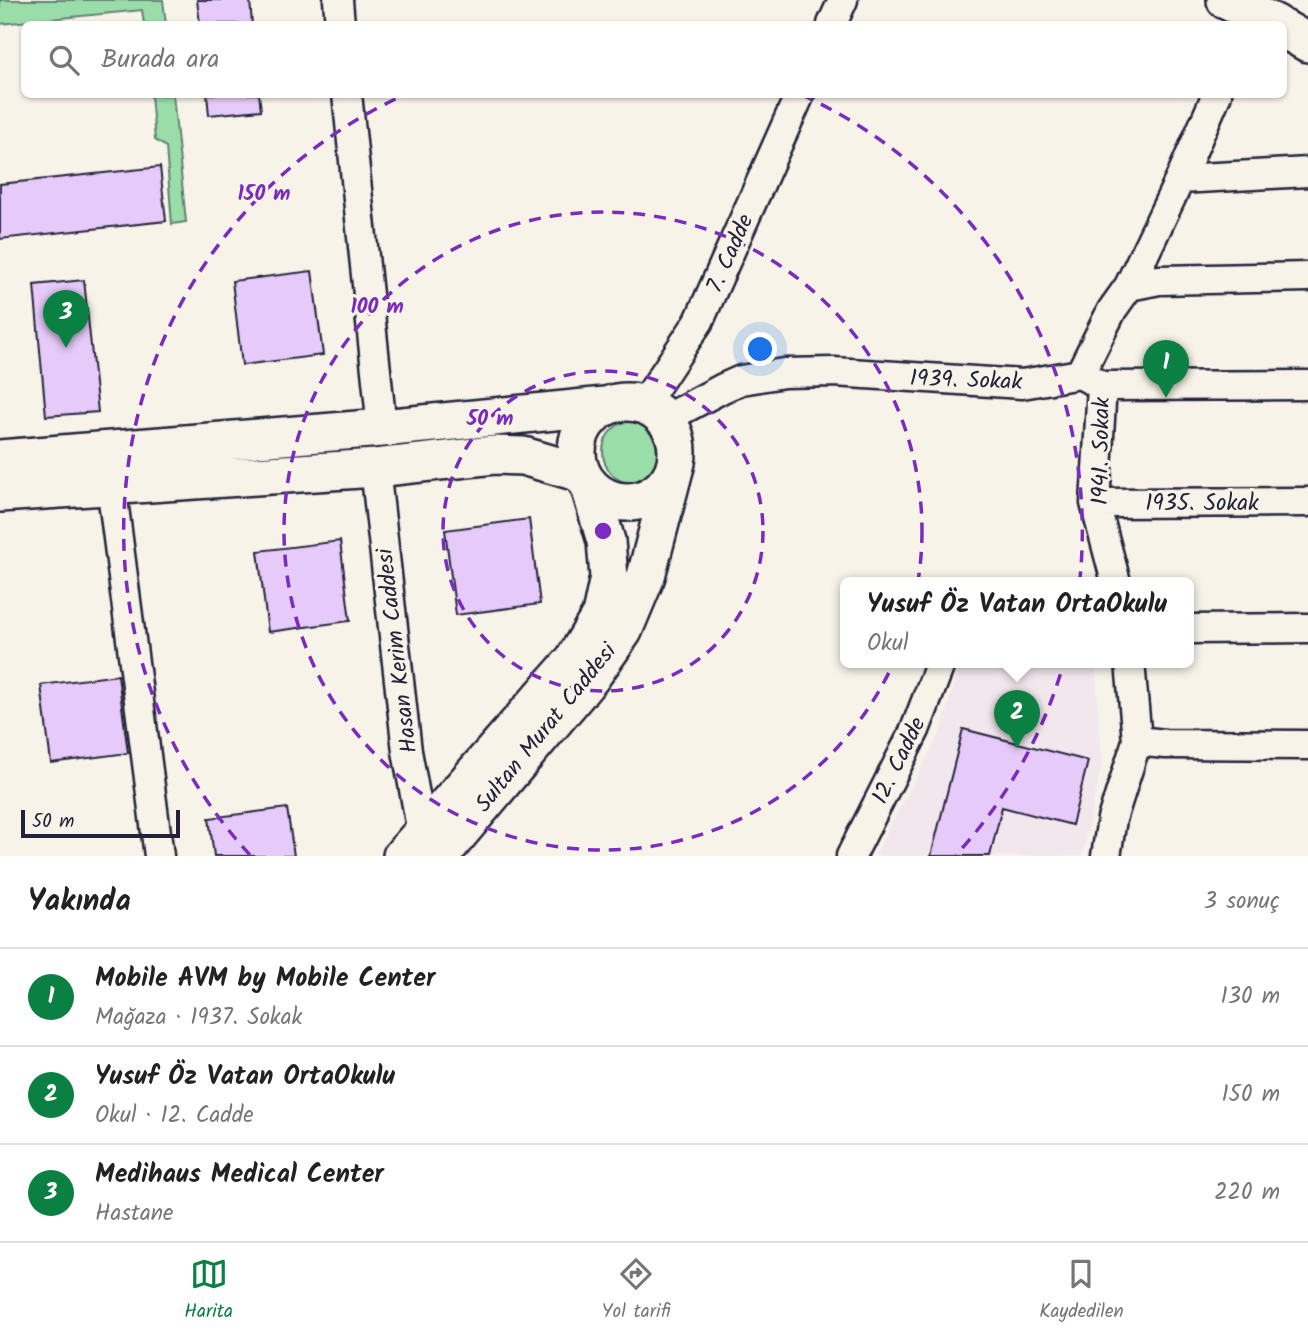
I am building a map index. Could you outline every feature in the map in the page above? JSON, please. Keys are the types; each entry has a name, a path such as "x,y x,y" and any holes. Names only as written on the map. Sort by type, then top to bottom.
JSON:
{"main road":[{"path":"1287,32 1308,43"},
{"path":"0,458 382,428 605,406 621,402 655,412 673,431 677,443 674,470 666,484 653,496 637,502 620,502 603,497 585,480 523,456 494,455 375,468 0,493"},
{"path":"585,480 576,458 577,442 582,427 592,415 605,406"},
{"name":"Sultan Murat Caddesi","path":"421,848 591,677 623,631 646,576 674,470"},
{"name":"Sultan Murat Caddesi","path":"421,848 574,660 601,615 609,577 606,541 585,480"}],"street":[{"path":"338,0 340,21"},
{"path":"833,21 843,0"},
{"path":"348,98 382,428"},
{"name":"7. Cadde","path":"655,412 699,321 798,98"},
{"path":"1091,380 1112,310 1129,286 1215,98"},
{"path":"1180,179 1308,172"},
{"path":"1129,286 1159,280 1308,277"},
{"name":"1939. Sokak","path":"655,412 741,380 784,373 834,372 1022,384 1091,380 1308,384"},
{"name":"1941. Sokak","path":"1091,380 1096,503 1115,577"},
{"name":"Hasan Kerim Caddesi","path":"375,468 407,751 421,848"},
{"path":"111,484 159,856"},
{"name":"1935. Sokak","path":"1096,503 1308,502"},
{"path":"1194,629 1308,628"},
{"name":"12. Cadde","path":"851,856 915,730 940,668"},
{"path":"1106,856 1112,819 1137,741 1131,668"},
{"path":"1137,741 1165,744 1308,745"}],"shaded area":[{"path":"958,668 1095,668 1102,763 1082,856 874,856 941,732"}],"green space":[{"path":"0,0 163,0 166,21 144,21 142,10 0,24"},
{"path":"151,98 173,98 186,222 172,224 166,147 155,140"},
{"path":"629,420 641,420 658,429 665,440 665,464 658,475 641,484 629,484 617,479 608,470 603,458 603,446 608,434 617,425"}],"building":[{"path":"197,0 250,0 252,21 200,21"},
{"path":"207,98 260,98 261,110 209,115"},
{"path":"160,167 166,221 0,239 0,184"},
{"path":"312,271 323,355 242,365 232,281"},
{"path":"84,280 98,412 46,416 34,285"},
{"path":"529,519 540,604 456,615 445,530"},
{"path":"340,541 350,621 268,632 258,551"},
{"path":"118,675 128,753 51,763 41,685"},
{"path":"963,729 1088,761 1072,825 1002,807 990,856 931,856"},
{"path":"287,808 294,856 214,856 209,818"}],"place":[{"name":"Medihaus Medical Center","path":"66,348"},
{"name":"Mobile AVM by Mobile Center","path":"1166,398"},
{"name":"Yusuf Öz Vatan OrtaOkulu","path":"1017,748"}]}
